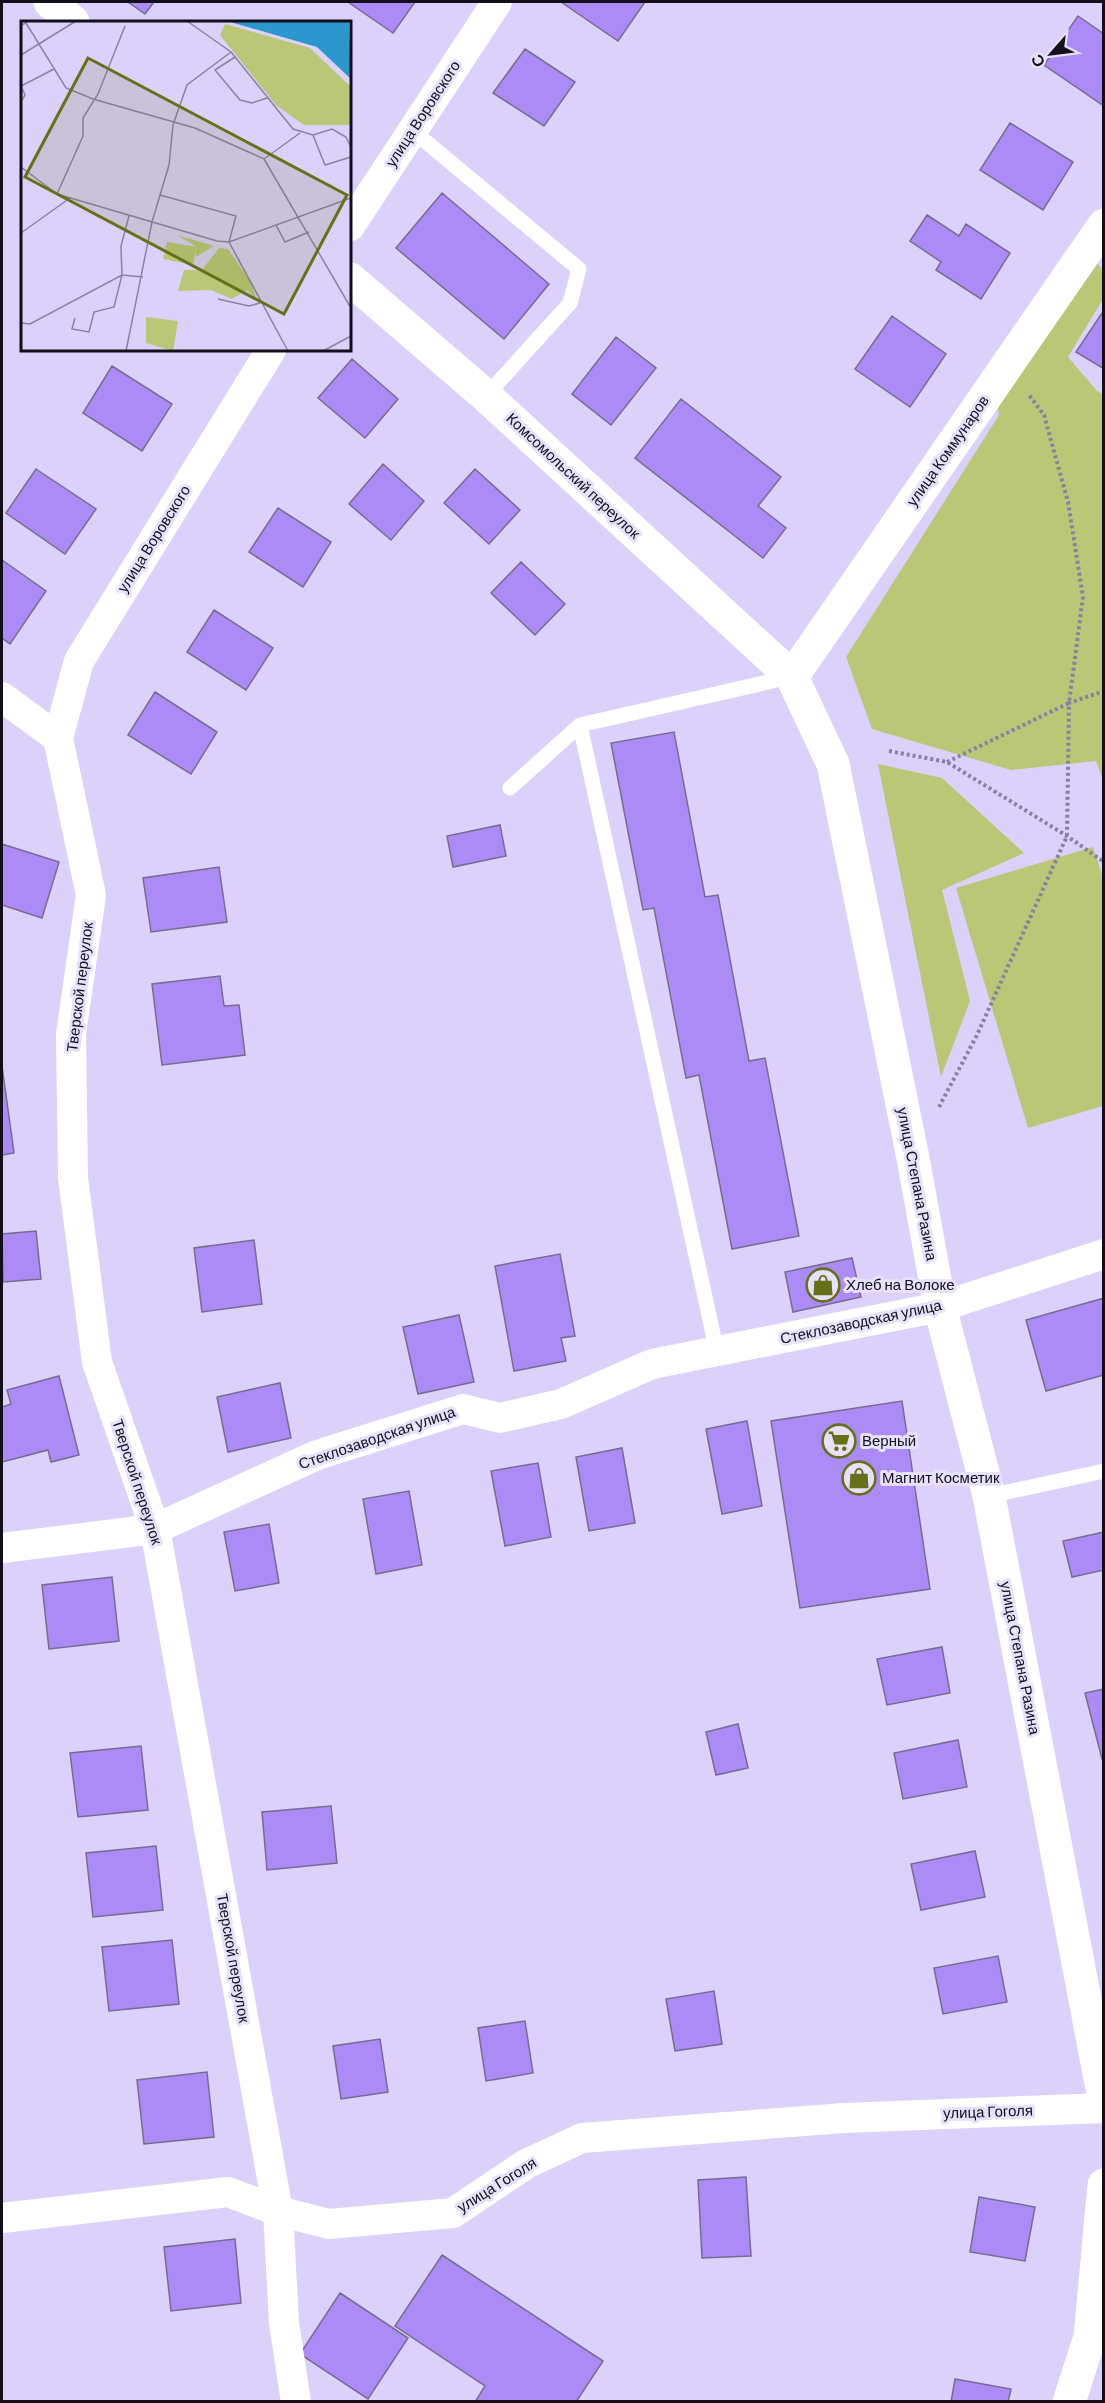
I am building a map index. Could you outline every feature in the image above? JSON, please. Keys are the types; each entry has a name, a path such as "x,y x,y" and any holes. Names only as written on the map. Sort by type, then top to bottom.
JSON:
{"street":[{"path":"50,2 72,21"},
{"name":"улица Воровского","path":"351,224 497,2"},
{"name":"улица Коммунаров","path":"792,677 1104,225"},
{"name":"Комсомольский переулок","path":"351,280 486,396 792,677"},
{"name":"улица Воровского","path":"58,738 79,661 270,351"},
{"name":"улица Степана Разина","path":"792,677 833,764 913,1158 940,1306 989,1497 1095,1999 1104,2099"},
{"path":"2,697 58,738"},
{"name":"Тверской переулок","path":"58,738 91,895 71,1034 73,1178 96,1362 156,1530 278,2211 284,2323 296,2402"},
{"name":"Стеклозаводская улица","path":"2,1548 156,1530 328,1451 463,1409 500,1418 561,1404 652,1364 940,1306 1104,1254"},
{"name":"улица Гоголя","path":"2,2218 228,2192 278,2211 329,2224 453,2213 526,2164 582,2138 844,2118 1104,2108"},
{"path":"1069,2402 1090,2337 1104,2185"}],"lane":[{"path":"413,131 579,269 570,303 486,396"},
{"path":"510,788 580,725 792,677"},
{"path":"580,725 717,1352"},
{"path":"989,1497 1104,1471"}],"path":[{"path":"913,1158 977,1035 1067,836 1069,703 1083,597 1068,502 1044,415 1007,365"},
{"path":"947,762 1069,703 1104,691"},
{"path":"889,751 947,762 1067,836 1104,862"}],"green space":[{"path":"1096,262 1103,270 1103,299 1068,357 1097,391 1103,394 1103,780 1096,761 1011,770 872,729 846,657 999,415 993,376"},
{"path":"878,764 942,778 1024,853 942,890 970,1001 941,1077"},
{"path":"1093,847 1104,881 1103,1106 1028,1128 956,888"}],"building":[{"path":"128,2 154,2 145,14"},
{"path":"348,2 415,2 393,33"},
{"path":"561,2 645,2 618,41"},
{"path":"1078,16 1104,34 1104,106 1044,65"},
{"path":"525,49 575,82 544,126 493,93"},
{"path":"1010,123 1073,162 1043,210 980,170"},
{"path":"442,193 549,284 504,339 396,248"},
{"path":"927,215 959,236 966,224 1010,253 981,299 936,270 941,262 910,241"},
{"path":"1104,310 1104,369 1076,352"},
{"path":"892,316 946,354 910,407 855,369"},
{"path":"616,337 656,368 611,425 572,394"},
{"path":"352,359 398,399 365,438 318,398"},
{"path":"112,366 172,404 142,451 83,413"},
{"path":"681,399 781,477 758,506 786,528 763,558 635,458"},
{"path":"383,464 424,501 391,540 349,504"},
{"path":"36,469 96,509 65,554 6,513"},
{"path":"475,469 520,510 489,544 444,503"},
{"path":"278,508 331,542 303,587 249,552"},
{"path":"2,560 46,591 10,644 2,638"},
{"path":"521,562 565,604 535,635 491,593"},
{"path":"214,610 273,648 246,690 187,652"},
{"path":"155,692 217,732 191,774 128,735"},
{"path":"674,732 705,897 718,895 749,1061 765,1058 799,1236 732,1249 699,1075 686,1078 654,908 643,910 611,743"},
{"path":"500,825 506,856 453,867 447,836"},
{"path":"2,844 59,862 42,918 2,905"},
{"path":"219,867 227,922 151,932 143,878"},
{"path":"220,976 224,1006 239,1005 245,1055 162,1065 152,984"},
{"path":"2,1066 14,1153 2,1155"},
{"path":"36,1231 41,1279 3,1282 2,1234"},
{"path":"254,1240 262,1304 202,1312 194,1248"},
{"path":"560,1254 575,1336 561,1338 566,1361 514,1371 495,1266"},
{"name":"Хлеб на Волоке","path":"852,1258 861,1297 793,1312 785,1272"},
{"path":"1104,1298 1104,1375 1046,1391 1026,1320"},
{"path":"459,1315 474,1382 418,1394 403,1327"},
{"path":"59,1376 79,1455 51,1462 48,1450 2,1462 2,1407 11,1404 7,1390"},
{"path":"280,1383 291,1438 228,1452 217,1397"},
{"path":"902,1401 930,1589 800,1608 771,1421"},
{"path":"747,1421 762,1506 722,1514 706,1429"},
{"path":"622,1448 635,1523 589,1531 576,1457"},
{"path":"538,1463 551,1537 505,1546 491,1471"},
{"path":"409,1491 422,1565 376,1574 363,1499"},
{"path":"269,1524 279,1583 235,1591 224,1532"},
{"path":"1104,1532 1104,1570 1072,1577 1063,1541"},
{"path":"112,1577 119,1641 49,1649 42,1585"},
{"path":"942,1647 950,1693 887,1705 877,1659"},
{"path":"1104,1689 1104,1758 1102,1759 1085,1693"},
{"path":"738,1724 748,1768 716,1775 706,1732"},
{"path":"958,1740 967,1787 903,1799 894,1753"},
{"path":"141,1746 148,1810 78,1817 70,1753"},
{"path":"331,1806 337,1863 267,1870 262,1812"},
{"path":"156,1846 163,1910 93,1917 86,1853"},
{"path":"975,1851 985,1897 921,1910 911,1864"},
{"path":"172,1940 179,2004 109,2011 102,1947"},
{"path":"998,1956 1007,2002 943,2014 934,1968"},
{"path":"714,1991 722,2044 675,2051 666,1999"},
{"path":"525,2021 533,2073 486,2081 478,2028"},
{"path":"380,2039 388,2092 341,2099 333,2046"},
{"path":"207,2072 214,2137 144,2144 137,2080"},
{"path":"746,2177 751,2256 702,2258 698,2180"},
{"path":"979,2197 1035,2207 1025,2261 970,2252"},
{"path":"235,2239 241,2303 171,2311 164,2247"},
{"path":"442,2255 603,2361 576,2402 475,2402 485,2386 395,2326"},
{"path":"340,2293 408,2338 368,2399 300,2354"},
{"path":"955,2379 1011,2389 1008,2402 951,2402"}],"place":[{"name":"Хлеб на Волоке","path":"823,1285"},
{"name":"Верный","path":"839,1441"},
{"name":"Магнит Косметик","path":"859,1478"}]}
